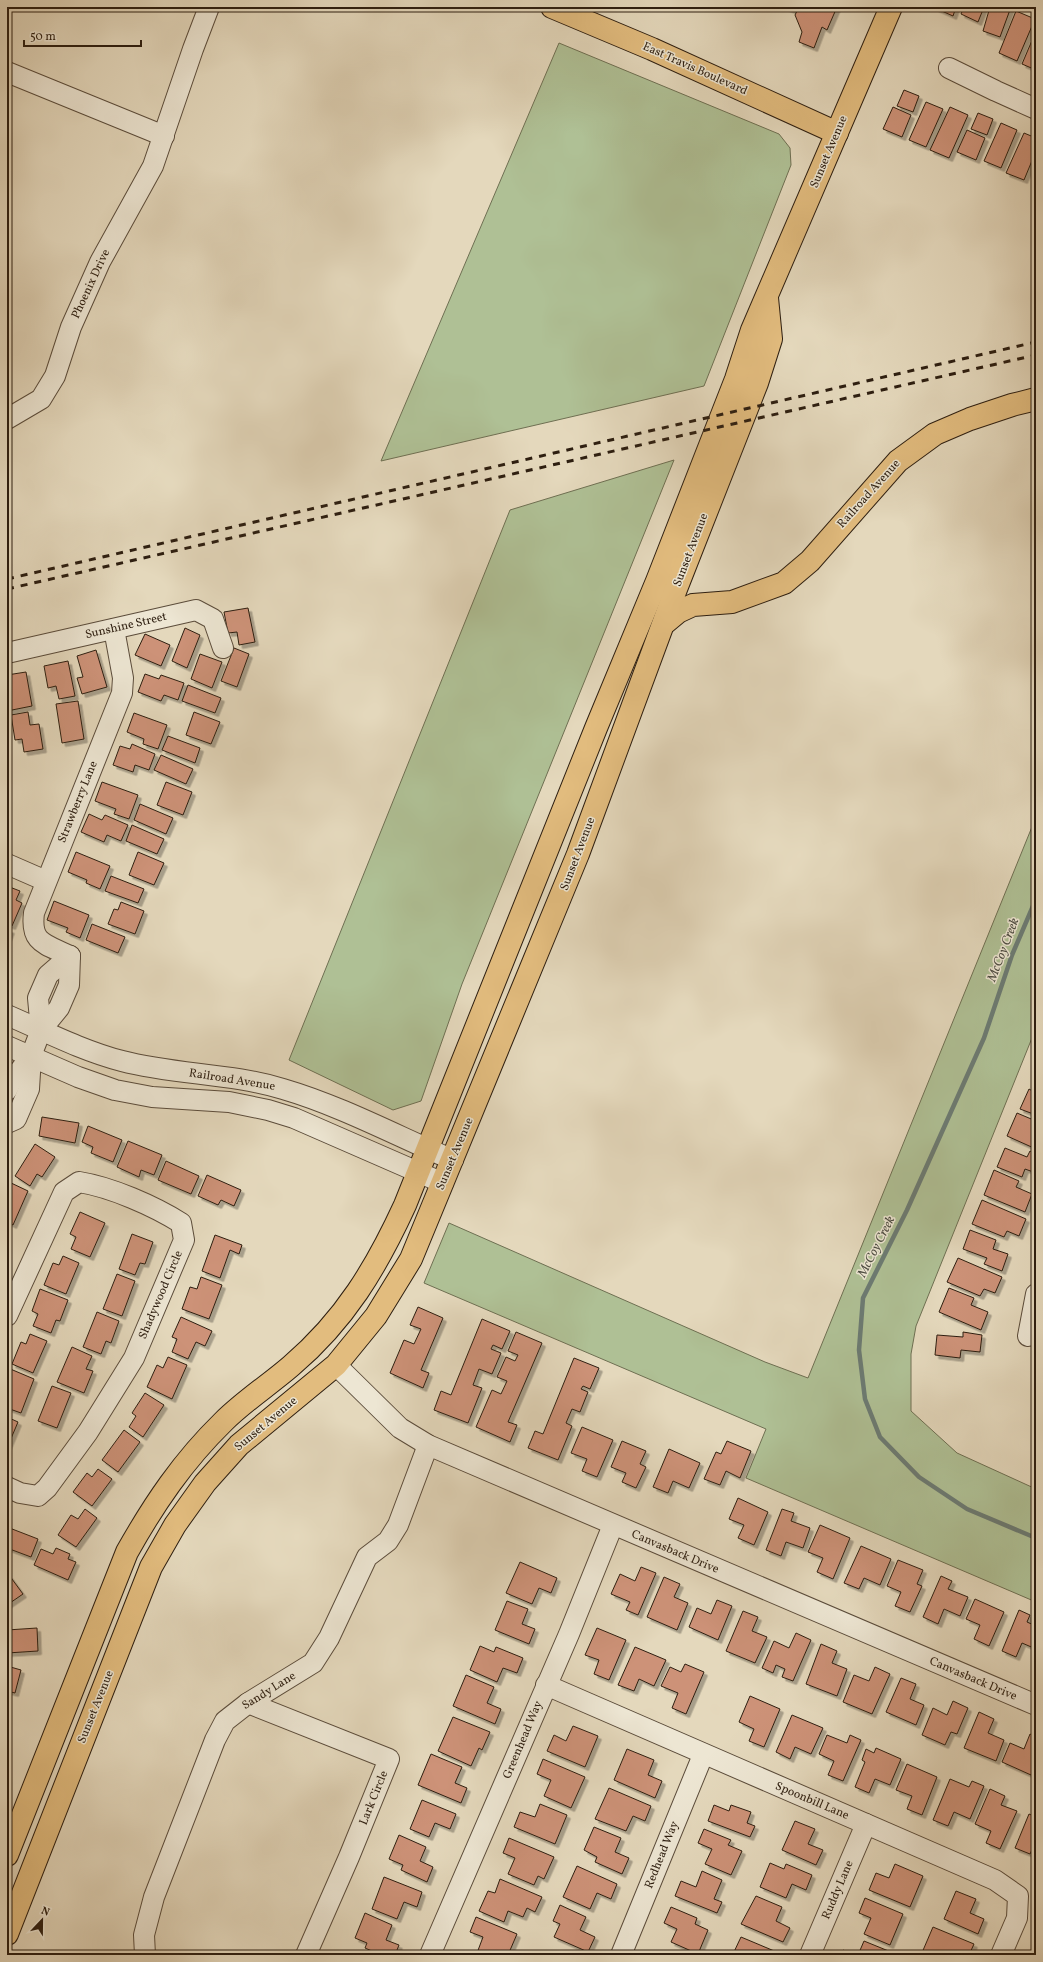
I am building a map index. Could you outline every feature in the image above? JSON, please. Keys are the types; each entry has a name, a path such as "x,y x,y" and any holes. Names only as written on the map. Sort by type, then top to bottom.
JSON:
{"main road":[{"name":"East Travis Boulevard","path":"552,7 652,49 837,133"},
{"name":"Sunset Avenue","path":"7,1855 127,1552 152,1508 183,1466 224,1421 292,1366 316,1343 353,1300 387,1245 596,728 667,585 752,330 891,7"},
{"name":"Railroad Avenue","path":"666,622 678,612 693,605 715,602 732,602 784,583 810,560 898,461 936,434 970,419 1012,405 1036,399"},
{"name":"Sunset Avenue","path":"7,1934 152,1567 175,1525 205,1483 239,1445 336,1365 376,1316 411,1259 578,854 666,622 667,585"},
{"name":"Railroad Avenue","path":"667,585 697,598 715,602"}],"street":[{"name":"Phoenix Drive","path":"7,419 41,399 55,376 71,328 100,262 153,166 209,7"},
{"path":"949,68 1036,109"},
{"path":"7,72 164,136"},
{"name":"Sunshine Street","path":"7,653 196,610 213,619 223,648"},
{"name":"Strawberry Lane","path":"31,1056 41,1030 59,1008 68,985 70,956 40,941 32,927 34,913 122,693 123,678 114,629"},
{"path":"7,864 46,881"},
{"name":"Railroad Avenue","path":"7,1015 121,1061 162,1069 240,1079 282,1088 325,1104 453,1160"},
{"name":"Railroad Avenue","path":"7,1046 78,1077 115,1090 152,1097 228,1102 268,1110 294,1118 443,1182"},
{"path":"7,1090 10,1082 31,1056"},
{"path":"7,1123 16,1119 29,1089 31,1056"},
{"name":"Shadywood Circle","path":"7,1316 64,1192 79,1182 95,1184 164,1212 181,1223 184,1240 134,1358 88,1432 47,1488 38,1496 20,1493 7,1487"},
{"path":"1028,1336 1036,1294"},
{"name":"Canvasback Drive","path":"336,1365 400,1428 428,1445 1036,1705"},
{"name":"Sandy Lane","path":"145,1955 144,1935 154,1897 215,1740 225,1721 248,1703 313,1663 329,1638 367,1557 388,1541 398,1525 428,1445"},
{"name":"Greenhead Way","path":"430,1955 613,1525"},
{"name":"Spoonbill Lane","path":"546,1685 704,1755 995,1880 1018,1896 1017,1918 1001,1955"},
{"name":"Lark Circle","path":"248,1703 390,1759 349,1858 306,1955"},
{"name":"Redhead Way","path":"620,1955 704,1755"},
{"name":"Ruddy Lane","path":"810,1955 866,1824"}],"green space":[{"path":"559,43 779,134 790,148 791,165 704,386 381,461"},
{"path":"674,460 462,984 421,1101 393,1110 289,1060 510,510"},
{"path":"1036,817 1036,1028 916,1326 911,1354 911,1411 957,1453 1036,1489 1036,1602 746,1478 766,1429 424,1283 449,1223 765,1362 808,1378"}],"building":[{"path":"784,7 799,7 797,12"},
{"path":"799,7 837,7 827,30 822,27 814,48 799,42 802,32 795,15"},
{"path":"956,7 953,16 935,8"},
{"path":"964,7 984,7 978,22 961,14"},
{"path":"990,7 1011,7 1000,37 983,31"},
{"path":"1016,11 1035,19 1017,61 999,53"},
{"path":"1036,31 1036,70 1022,64"},
{"path":"904,90 919,96 913,112 897,106"},
{"path":"926,102 943,109 926,147 909,140"},
{"path":"893,107 911,115 902,137 883,129"},
{"path":"950,107 968,115 949,158 930,150"},
{"path":"978,113 993,119 987,135 971,129"},
{"path":"1001,123 1017,130 1001,168 984,161"},
{"path":"967,130 985,138 976,160 957,152"},
{"path":"1024,133 1036,138 1036,151 1024,180 1006,173"},
{"path":"248,608 255,642 239,645 237,632 228,633 224,612"},
{"path":"185,628 200,635 187,668 172,661"},
{"path":"145,634 170,645 161,666 135,655"},
{"path":"234,648 249,654 237,687 221,681"},
{"path":"96,650 107,687 82,694 77,678 83,677 77,656"},
{"path":"200,654 222,662 212,688 191,679"},
{"path":"68,661 75,696 59,699 56,686 48,688 44,666"},
{"path":"26,672 32,706 7,711 7,675"},
{"path":"145,674 159,679 161,675 184,683 178,700 164,695 161,701 138,692"},
{"path":"188,685 221,698 215,713 182,701"},
{"path":"78,701 84,739 62,743 56,704"},
{"path":"28,712 30,725 39,724 43,749 24,752 22,739 15,740 11,715"},
{"path":"194,712 220,722 211,744 186,735"},
{"path":"134,713 167,725 158,749 143,744 144,739 127,732"},
{"path":"168,736 200,748 195,763 162,750"},
{"path":"132,744 155,754 149,770 135,765 133,772 113,765 120,746 130,749"},
{"path":"161,755 193,769 186,784 154,770"},
{"path":"102,782 138,795 129,819 114,814 116,809 95,801"},
{"path":"166,782 192,792 183,815 157,805"},
{"path":"140,804 173,818 166,834 134,820"},
{"path":"89,814 102,820 105,815 128,825 121,841 107,835 104,842 81,832"},
{"path":"132,825 164,839 157,854 126,841"},
{"path":"76,852 110,866 100,889 86,883 87,880 68,872"},
{"path":"138,852 164,863 154,885 129,875"},
{"path":"111,876 144,889 138,903 105,891"},
{"path":"7,886 20,891 16,900 22,903 12,926 7,924"},
{"path":"54,901 89,915 80,938 66,932 68,928 47,920"},
{"path":"121,902 144,911 135,934 108,924 114,909 118,910"},
{"path":"92,924 125,937 118,953 86,940"},
{"path":"7,929 11,930 7,940"},
{"path":"1029,1089 1036,1093 1036,1115 1020,1109"},
{"path":"1017,1113 1036,1121 1036,1149 1007,1136"},
{"path":"42,1117 79,1123 75,1143 39,1136"},
{"path":"88,1126 122,1140 113,1162 91,1153 93,1147 82,1142"},
{"path":"128,1141 162,1155 154,1175 141,1170 139,1177 117,1167"},
{"path":"35,1144 55,1157 42,1177 37,1174 30,1186 15,1176"},
{"path":"1005,1148 1027,1157 1030,1151 1036,1154 1036,1173 1025,1169 1022,1177 997,1167"},
{"path":"166,1161 199,1176 191,1194 158,1180"},
{"path":"994,1170 1019,1181 1016,1187 1032,1194 1025,1212 984,1195"},
{"path":"207,1175 241,1190 234,1206 221,1200 218,1205 198,1196"},
{"path":"9,1182 28,1191 13,1225 7,1222 7,1187"},
{"path":"982,1200 1026,1219 1019,1236 1007,1231 1004,1237 972,1224"},
{"path":"80,1212 105,1223 90,1257 71,1249 76,1237 70,1234"},
{"path":"970,1230 996,1240 993,1249 1008,1254 1002,1271 984,1264 987,1258 963,1249"},
{"path":"132,1234 153,1242 145,1264 140,1263 135,1275 119,1269"},
{"path":"215,1235 242,1245 239,1254 230,1250 220,1278 202,1271"},
{"path":"63,1256 79,1263 66,1294 44,1285 53,1263 59,1265"},
{"path":"958,1258 1002,1277 995,1293 984,1289 980,1296 947,1282"},
{"path":"117,1274 135,1281 122,1316 103,1309"},
{"path":"201,1277 222,1285 209,1319 182,1309 190,1287 197,1289"},
{"path":"949,1288 974,1298 971,1305 988,1312 981,1330 939,1312"},
{"path":"40,1289 68,1300 60,1321 56,1320 51,1333 33,1326 38,1314 32,1311"},
{"path":"418,1307 443,1318 421,1370 429,1373 423,1388 390,1373 404,1340 414,1344 421,1329 410,1325"},
{"path":"97,1312 119,1321 111,1343 106,1341 101,1354 83,1347"},
{"path":"181,1317 212,1331 205,1346 196,1342 188,1359 172,1352 177,1339 172,1337"},
{"path":"482,1319 510,1331 502,1349 493,1345 491,1349 501,1353 492,1374 479,1369 473,1385 482,1388 468,1423 434,1410 441,1391 451,1395"},
{"path":"516,1332 542,1343 508,1422 517,1425 510,1442 476,1427 492,1390 501,1394 507,1381 497,1377 506,1357 515,1361 518,1355 508,1351"},
{"path":"963,1332 982,1335 980,1352 961,1350 960,1358 935,1355 937,1335 963,1337"},
{"path":"30,1334 47,1341 33,1373 12,1364 21,1342 26,1344"},
{"path":"72,1347 92,1356 86,1369 93,1371 84,1393 57,1382"},
{"path":"168,1357 187,1365 172,1399 147,1387 157,1365 163,1368"},
{"path":"574,1358 599,1368 590,1389 583,1386 581,1389 588,1392 580,1412 572,1409 566,1423 572,1426 558,1460 528,1448 535,1431 543,1434"},
{"path":"8,1368 34,1379 21,1413 7,1408"},
{"path":"52,1386 71,1393 57,1428 38,1421"},
{"path":"145,1393 164,1405 143,1437 129,1427 136,1416 132,1413"},
{"path":"7,1417 18,1422 7,1448"},
{"path":"582,1427 613,1440 597,1477 582,1471 587,1459 571,1453"},
{"path":"124,1430 140,1442 118,1472 102,1460"},
{"path":"622,1441 646,1451 640,1464 646,1467 636,1488 622,1482 626,1473 611,1467"},
{"path":"727,1441 751,1451 740,1478 726,1471 720,1485 704,1479 716,1452 721,1454"},
{"path":"669,1449 700,1463 689,1488 673,1481 668,1493 653,1487"},
{"path":"98,1469 112,1479 92,1506 73,1492 87,1473 92,1477"},
{"path":"738,1498 768,1512 754,1545 738,1538 744,1525 729,1519"},
{"path":"85,1509 97,1518 76,1547 58,1535 71,1515 78,1519"},
{"path":"782,1509 794,1513 791,1521 810,1528 803,1548 786,1542 781,1556 766,1550"},
{"path":"820,1525 850,1538 833,1579 817,1572 823,1558 808,1552"},
{"path":"7,1527 38,1539 31,1557 7,1548"},
{"path":"861,1546 891,1559 880,1585 864,1578 859,1589 844,1583"},
{"path":"56,1548 70,1554 68,1559 76,1562 68,1580 34,1565 41,1549 53,1554"},
{"path":"898,1560 923,1570 917,1584 922,1586 910,1612 895,1606 901,1592 887,1586"},
{"path":"520,1562 557,1578 551,1593 539,1588 532,1604 506,1593"},
{"path":"641,1567 656,1573 638,1615 626,1610 630,1602 611,1594 620,1574 635,1581"},
{"path":"9,1575 23,1594 7,1605 7,1577"},
{"path":"941,1576 952,1581 948,1589 968,1597 960,1616 944,1609 938,1624 923,1617"},
{"path":"664,1577 680,1584 674,1597 688,1603 677,1630 647,1617"},
{"path":"975,1599 1004,1612 989,1646 974,1639 980,1625 966,1619"},
{"path":"717,1600 732,1606 718,1640 689,1627 697,1608 711,1614"},
{"path":"507,1601 528,1609 522,1624 535,1629 529,1644 495,1630"},
{"path":"1019,1610 1030,1615 1027,1622 1036,1626 1036,1649 1022,1643 1016,1657 1002,1651"},
{"path":"743,1611 758,1617 752,1631 767,1637 755,1663 726,1651"},
{"path":"37,1628 38,1651 7,1653 7,1630"},
{"path":"597,1628 626,1640 609,1680 594,1674 599,1660 585,1655"},
{"path":"796,1633 811,1640 793,1681 782,1677 785,1669 776,1665 773,1673 762,1668 774,1641 789,1648"},
{"path":"821,1644 837,1651 832,1663 847,1669 837,1696 806,1684"},
{"path":"480,1646 494,1652 496,1647 523,1658 517,1673 503,1668 497,1682 470,1670"},
{"path":"635,1647 666,1660 654,1686 639,1679 634,1691 618,1685"},
{"path":"685,1664 704,1672 686,1714 672,1708 678,1693 661,1686 670,1667 681,1672"},
{"path":"7,1666 21,1670 15,1693 7,1691"},
{"path":"875,1667 890,1674 872,1714 843,1702 854,1675 869,1681"},
{"path":"466,1675 494,1687 487,1703 501,1709 495,1724 453,1706"},
{"path":"901,1678 916,1684 910,1699 924,1705 916,1725 886,1712"},
{"path":"750,1696 780,1709 764,1747 749,1741 754,1729 739,1722"},
{"path":"953,1701 968,1708 957,1734 951,1732 945,1745 922,1735 933,1708 947,1715"},
{"path":"979,1712 994,1719 988,1733 1004,1740 996,1761 964,1748"},
{"path":"792,1715 823,1728 811,1754 795,1747 790,1759 776,1752"},
{"path":"453,1717 490,1732 482,1750 479,1748 471,1766 438,1751"},
{"path":"573,1726 598,1736 585,1767 547,1751 554,1735 566,1741"},
{"path":"1030,1734 1036,1737 1036,1764 1031,1775 1002,1762 1010,1743 1024,1749"},
{"path":"827,1735 847,1743 850,1735 861,1740 843,1781 828,1775 834,1761 819,1754"},
{"path":"876,1748 901,1759 890,1785 875,1779 869,1793 855,1787 865,1762 862,1760 866,1749 874,1753"},
{"path":"627,1749 654,1760 648,1775 662,1781 655,1798 614,1780"},
{"path":"431,1754 462,1767 455,1783 467,1788 461,1803 418,1785"},
{"path":"543,1759 585,1777 571,1808 544,1796 551,1780 537,1774"},
{"path":"907,1764 937,1777 922,1815 907,1809 912,1796 896,1790"},
{"path":"950,1779 969,1787 972,1781 984,1786 970,1819 954,1812 948,1826 933,1820"},
{"path":"609,1788 651,1806 645,1821 633,1816 626,1831 595,1819"},
{"path":"990,1789 1005,1796 1001,1805 1017,1811 1000,1849 986,1843 991,1831 975,1824"},
{"path":"422,1800 456,1814 450,1829 435,1823 429,1837 410,1829"},
{"path":"540,1804 567,1815 555,1844 514,1827 520,1812 535,1817"},
{"path":"714,1805 729,1811 731,1805 751,1812 747,1823 755,1826 750,1837 708,1821"},
{"path":"1029,1814 1036,1817 1036,1841 1030,1854 1015,1848"},
{"path":"795,1821 815,1829 808,1844 823,1850 816,1865 782,1850"},
{"path":"594,1827 621,1838 615,1852 629,1858 622,1874 595,1862 597,1857 584,1850"},
{"path":"704,1829 731,1840 728,1845 742,1851 731,1875 705,1864 712,1849 698,1843"},
{"path":"399,1835 426,1847 420,1861 433,1867 427,1882 401,1870 403,1865 389,1859"},
{"path":"509,1838 554,1857 544,1879 538,1876 534,1885 508,1874 515,1858 503,1853"},
{"path":"770,1863 784,1869 786,1864 812,1875 806,1890 792,1884 786,1898 760,1887"},
{"path":"895,1864 923,1876 910,1907 869,1890 876,1873 889,1878"},
{"path":"577,1866 617,1884 611,1899 597,1893 590,1909 563,1897"},
{"path":"702,1871 722,1880 714,1899 722,1902 717,1913 675,1896 681,1881 696,1887"},
{"path":"384,1877 422,1892 417,1907 404,1902 397,1919 372,1909"},
{"path":"500,1879 542,1897 535,1912 527,1908 523,1917 508,1911 504,1922 479,1911 488,1891 495,1893"},
{"path":"956,1891 976,1899 970,1913 984,1919 978,1934 944,1919"},
{"path":"756,1896 782,1907 776,1921 790,1928 783,1942 741,1924"},
{"path":"865,1898 903,1914 890,1945 864,1934 871,1918 859,1913"},
{"path":"560,1905 586,1917 580,1930 595,1937 588,1952 554,1937 560,1924 553,1921"},
{"path":"671,1907 697,1918 695,1924 708,1930 698,1954 671,1942 677,1929 664,1923"},
{"path":"365,1913 392,1925 386,1940 399,1945 395,1955 381,1955 365,1948 367,1943 355,1938"},
{"path":"476,1917 517,1934 508,1955 481,1955 477,1953 483,1937 470,1932"},
{"path":"933,1927 974,1944 969,1955 954,1953 953,1955 921,1955"},
{"path":"741,1937 779,1953 778,1955 723,1955 725,1951 733,1954"},
{"path":"864,1941 891,1952 890,1955 858,1955"},
{"path":"843,1950 854,1955 841,1955"}],"waterway":[{"name":"McCoy Creek","path":"1036,899 1012,955 984,1038 907,1210 863,1298 859,1350 865,1399 880,1437 919,1477 967,1509 1036,1538"}],"railway":[{"path":"7,579 1036,342"},
{"path":"7,589 1036,355"}]}
